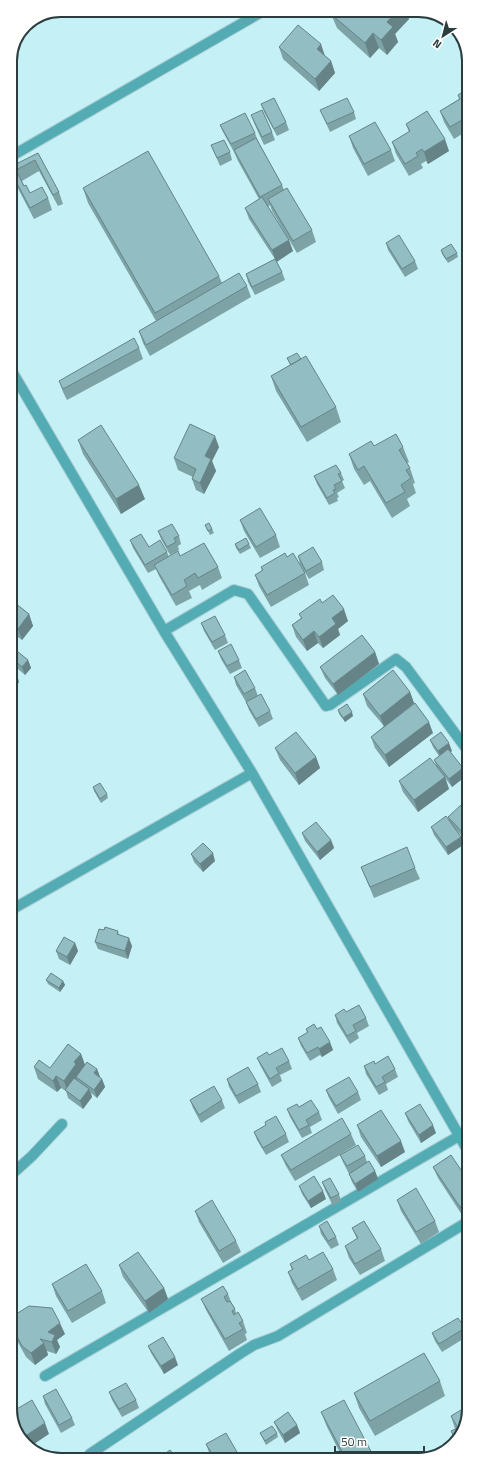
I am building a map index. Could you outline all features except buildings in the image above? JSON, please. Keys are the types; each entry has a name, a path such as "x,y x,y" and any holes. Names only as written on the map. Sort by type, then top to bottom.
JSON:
{"street":[{"path":"17,153 253,17"},
{"path":"17,380 164,631 252,773 462,1141"},
{"path":"164,631 234,590 242,591 248,594 326,706 330,705 396,659 406,667 462,743"},
{"path":"17,907 252,773"},
{"path":"17,1170 62,1124"},
{"path":"45,1376 459,1136"},
{"path":"91,1453 241,1353 278,1336 462,1225"}]}
